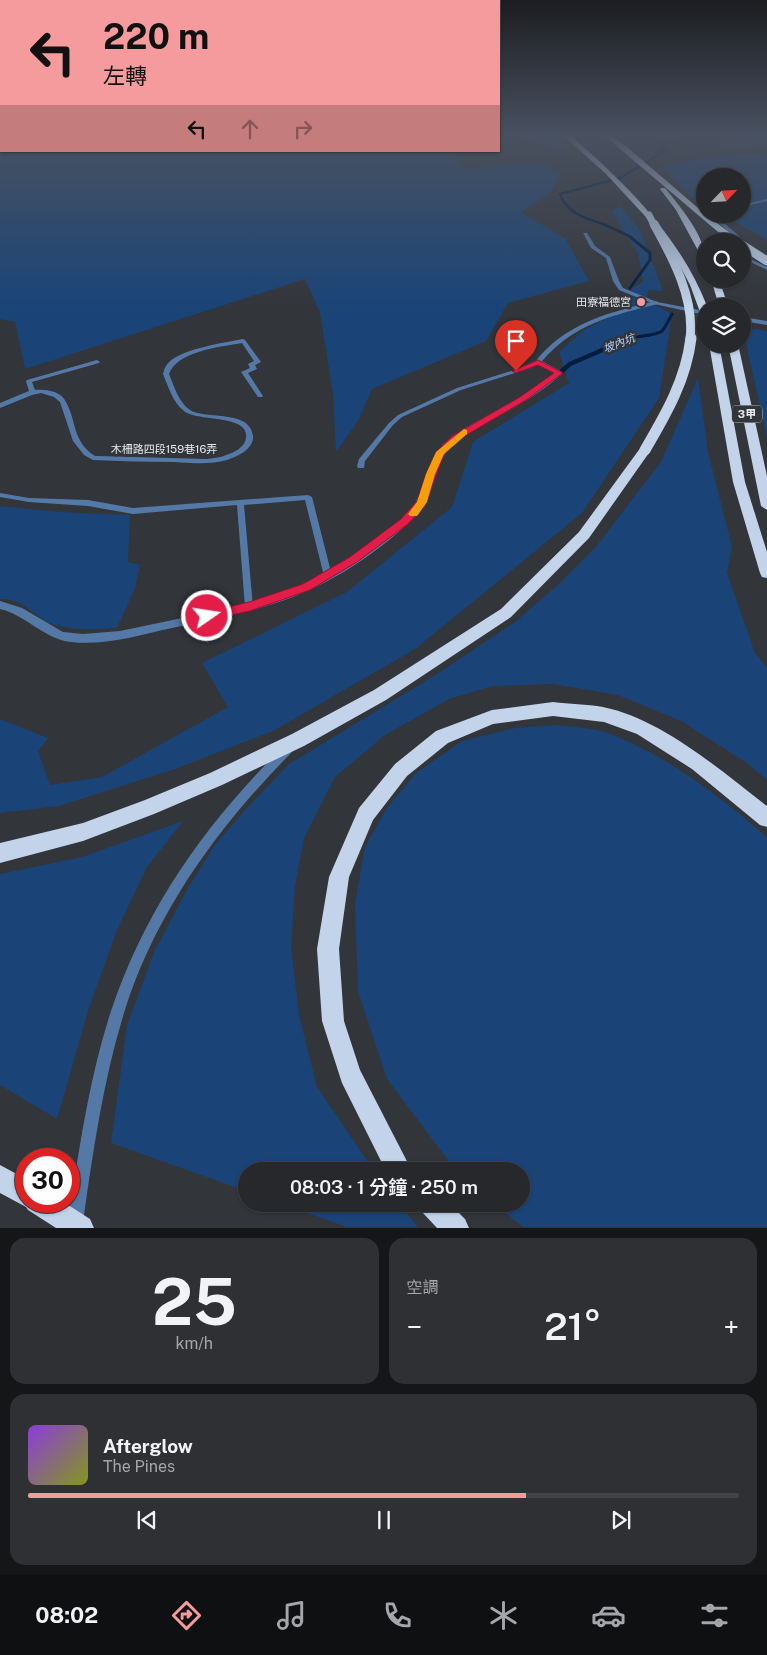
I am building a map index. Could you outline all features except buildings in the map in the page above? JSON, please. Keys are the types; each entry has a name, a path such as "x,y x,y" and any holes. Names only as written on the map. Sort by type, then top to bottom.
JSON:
{"highway":[{"path":"628,192 649,215 676,252 698,298"},
{"path":"665,192 696,239"},
{"path":"678,192 727,233"},
{"path":"0,853 83,832 147,808 216,779 298,740 380,695 506,612 584,535 664,420 689,361 692,332 690,306 682,279 669,249 649,215"},
{"path":"751,250 767,262"},
{"name":"3甲","path":"716,353 739,482 767,574"},
{"name":"3甲","path":"734,353 767,506"},
{"path":"395,1162 375,1126 347,1066 333,1021 328,948 339,877 366,814 400,770 442,737 492,716 553,709 604,715 643,730 698,763 767,818"},
{"path":"0,1178 15,1187"},
{"path":"440,1212 456,1228"},
{"path":"57,1213 78,1226"}],"street":[{"path":"0,606 12,607 54,634 70,638 83,638 144,630 250,607 306,587 354,560 415,512 422,502 440,452 455,438 523,398 560,373 538,362 555,342 581,325 620,311 656,303"}],"lane":[{"path":"751,204 767,200"},
{"path":"723,223 735,233"},
{"path":"585,234 593,247 608,257 616,281 621,289 656,303 696,311"},
{"path":"751,261 767,269"},
{"path":"751,320 767,323"},
{"name":"木柵路四段159巷16弄","path":"0,406 14,398 33,392 52,393 59,396 63,401 79,447 84,454 93,458 219,460 231,457 246,446 250,439 250,432 246,426 238,421 195,415 188,412 166,374 166,368 170,363 186,355 243,341 258,362 250,364 254,370 244,372 260,396"},
{"path":"33,392 29,381 97,362"},
{"path":"362,466 361,461 391,424 400,416 460,389 529,367 538,362"},
{"path":"0,495 29,500 88,503 133,511 308,497 328,576"},
{"path":"240,502 250,607"},
{"path":"78,1226 100,1078 118,1008 143,945 173,889 200,847 230,808 298,740"}],"shaded area":[{"path":"0,192 549,192 521,213 565,238 589,281 508,303 486,341 372,389 358,421 336,452 333,394 320,313 305,279 25,369 15,322 0,319"},
{"path":"687,192 696,192 696,199 690,195"},
{"path":"751,192 767,192 767,240 737,223 751,223"},
{"path":"620,206 640,230 663,291 649,290 645,300 672,314 659,398 582,513 415,649 273,731 175,769 59,806 0,813 0,719 48,738 38,751 50,785 102,777 228,707 202,663 347,592 452,507 473,442 569,383 559,352 584,330 623,310 632,288 643,282 638,253 611,211"},
{"path":"751,328 767,331 767,438 748,353 751,353"},
{"path":"698,378 708,452 732,547 727,573 755,653 767,668 767,780 747,763 681,721 618,695 553,684 494,686 451,698 385,735 335,777 304,838 295,886 291,947 299,1015 317,1087 368,1162 238,1162 238,1188 111,1143 127,1025 155,950 188,888 215,845 289,764 434,676 515,622 559,584 595,548 661,462"},
{"path":"0,506 58,512 130,515 128,562 140,565 135,588 117,628 86,629 63,627 47,622 24,605 0,599"},
{"path":"558,725 607,733 629,742 692,778 767,837 767,1227 523,1227 504,1212 530,1212 530,1162 449,1162 387,1079 358,991 355,904 365,847 387,808 416,773 462,741 515,728"},
{"path":"183,821 147,867 117,930 88,1011 57,1119 0,1085 0,874 82,857"},
{"path":"304,1212 406,1212 418,1227 347,1227"}],"waterway":[{"name":"坡內坑","path":"566,192 560,194 563,201 573,211 585,218 603,224"},
{"name":"坡內坑","path":"603,224 629,236 650,253 650,260 630,288"},
{"name":"坡內坑","path":"628,339 659,333 665,327 672,314"},
{"name":"坡內坑","path":"562,371 570,364 628,339"}],"slow traffic":[{"path":"413,514 426,493 440,452 464,432"}],"place":[{"name":"田寮福德宮","path":"641,302"}],"route":[{"path":"207,616 250,607 306,587 354,560 405,521 422,502 440,452 455,438 470,428 523,398 560,373 538,362 516,371"}]}
